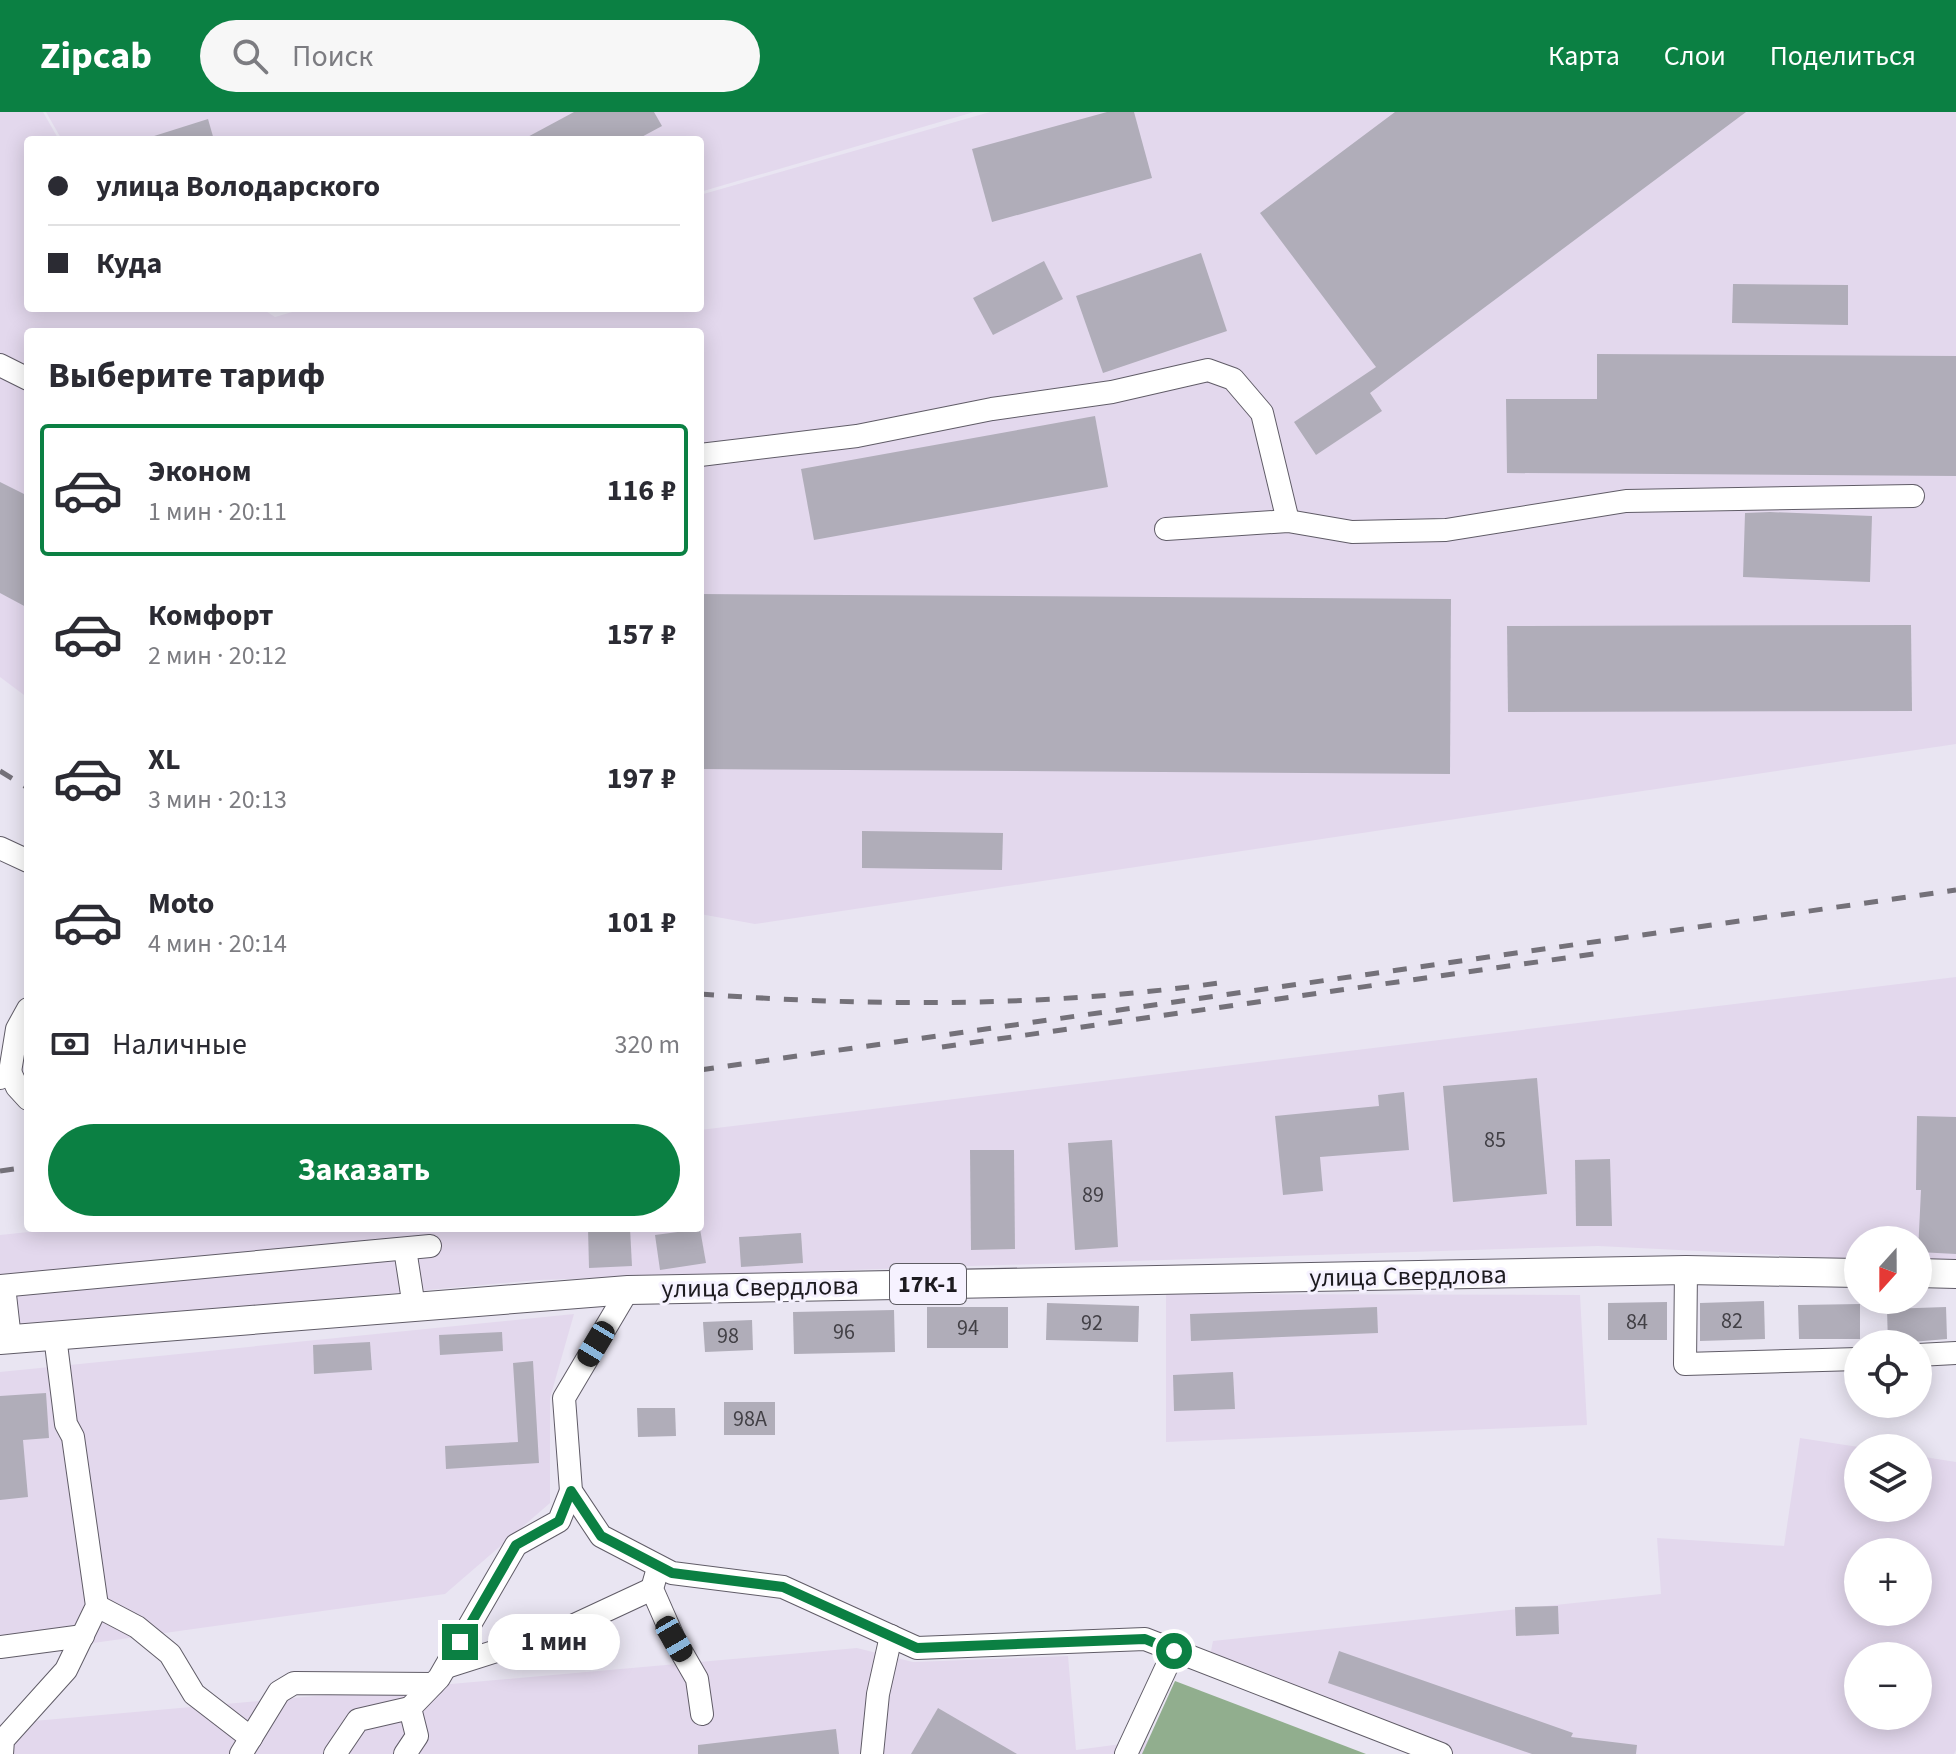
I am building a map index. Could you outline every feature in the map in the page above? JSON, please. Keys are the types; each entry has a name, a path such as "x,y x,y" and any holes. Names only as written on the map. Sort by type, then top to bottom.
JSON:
{"main road":[{"name":"улица Свердлова","path":"5,1340 628,1290 1686,1270 1844,1273"},
{"path":"1932,1273 1956,1274"}],"street":[{"path":"0,365 24,377"},
{"path":"704,455 857,436 992,409 1112,392 1208,370 1233,379 1262,413 1288,521"},
{"path":"1166,529 1288,521 1352,532 1446,530 1626,501 1913,496"},
{"path":"0,848 24,859"},
{"path":"24,1016 17,1029 5,1075 24,1095"},
{"path":"5,1340 2,1286 430,1246"},
{"path":"405,1249 414,1307"},
{"path":"1686,1270 1685,1364 1844,1359"},
{"path":"335,1754 358,1720 410,1708 440,1675 516,1545 559,1521 571,1491 564,1398 628,1290"},
{"path":"2,1745 66,1670 97,1606 73,1437 66,1424 55,1336"},
{"path":"1932,1354 1956,1353"},
{"path":"571,1491 601,1536 672,1573 783,1587 917,1648 1145,1639 1441,1754"},
{"path":"659,1566 652,1589 674,1639 697,1679 702,1714"},
{"path":"97,1606 137,1627 170,1654 194,1694 246,1746 279,1692 294,1683 440,1675 566,1629 652,1589"},
{"path":"0,1647 83,1636"},
{"path":"872,1754 878,1694 891,1636"},
{"path":"1126,1754 1174,1651"},
{"path":"405,1754 417,1736 410,1708"}],"shaded area":[{"path":"0,112 43,112 57,136 24,136 24,312 267,312 275,317 292,312 704,312 704,194 990,112 1956,112 1956,744 755,924 704,915 704,328 24,328 24,695 0,677"},
{"path":"46,112 974,112 704,191 704,136 60,136"},
{"path":"1956,977 1956,1263 1932,1262 1932,1226 1844,1226 1844,1258 1598,1246 538,1280 0,1329 0,1235 29,1232 704,1232 704,1130"},
{"path":"1166,1294 1580,1295 1587,1425 1166,1442"},
{"path":"574,1314 550,1398 550,1503 445,1594 0,1656 0,1372"},
{"path":"1800,1438 1844,1445 1844,1522 1932,1522 1932,1458 1956,1462 1954,1754 1445,1754 1209,1661 1213,1641 1661,1594 1657,1538 1784,1546"},
{"path":"857,1648 913,1662 1068,1656 1076,1750 1167,1738 1159,1754 0,1754 0,1724"}],"green space":[{"path":"1175,1681 1366,1754 1142,1754"}],"building":[{"path":"574,112 654,112 662,126 643,136 529,136"},
{"path":"1107,112 1134,112 1152,178 992,222 972,149"},
{"path":"1395,112 1746,112 1370,393 1382,411 1316,455 1294,422 1376,367 1260,213"},
{"path":"208,119 213,136 154,136"},
{"path":"1201,253 1227,331 1103,373 1076,296"},
{"path":"1044,261 1063,299 993,335 973,298"},
{"path":"1733,284 1848,285 1848,325 1732,323"},
{"path":"1597,354 1956,356 1956,476 1507,473 1506,399 1597,399"},
{"path":"1095,416 1108,487 814,540 801,469"},
{"path":"0,482 24,494 24,606 0,593"},
{"path":"1745,513 1872,516 1870,582 1743,577"},
{"path":"704,594 1451,599 1450,774 704,769"},
{"path":"1911,625 1912,711 1508,712 1507,626"},
{"path":"862,831 1003,833 1002,870 862,868"},
{"path":"1537,1078 1547,1194 1453,1202 1443,1086"},
{"path":"1404,1092 1409,1150 1320,1157 1323,1191 1283,1195 1275,1116 1379,1106 1378,1095"},
{"path":"1917,1116 1956,1117 1956,1254 1932,1253 1932,1226 1919,1226 1921,1190 1916,1190"},
{"path":"1112,1140 1118,1247 1075,1250 1068,1143"},
{"path":"970,1150 1014,1150 1015,1249 971,1250"},
{"path":"1610,1159 1612,1226 1576,1226 1575,1160"},
{"path":"588,1232 630,1232 632,1266 589,1268"},
{"path":"701,1232 706,1263 660,1270 655,1235"},
{"path":"801,1233 803,1263 741,1267 739,1237"},
{"path":"1764,1301 1765,1339 1700,1341 1700,1303"},
{"path":"1667,1302 1667,1340 1608,1340 1608,1303"},
{"path":"1047,1303 1139,1306 1138,1342 1046,1340"},
{"path":"1844,1304 1844,1314 1860,1314 1860,1330 1844,1330 1844,1339 1799,1339 1798,1305"},
{"path":"927,1307 1008,1307 1008,1348 927,1348"},
{"path":"1377,1307 1378,1333 1191,1341 1190,1314"},
{"path":"1932,1307 1946,1307 1947,1339 1932,1340 1932,1330 1888,1330 1887,1314 1932,1314"},
{"path":"894,1310 895,1352 794,1354 793,1312"},
{"path":"752,1320 753,1350 705,1352 703,1322"},
{"path":"502,1332 503,1351 440,1355 439,1335"},
{"path":"370,1342 372,1370 314,1374 313,1345"},
{"path":"533,1361 539,1463 446,1469 445,1446 518,1442 513,1363"},
{"path":"1233,1372 1235,1409 1174,1411 1173,1375"},
{"path":"46,1393 49,1438 23,1440 28,1497 0,1500 0,1396"},
{"path":"724,1402 775,1402 775,1435 724,1435"},
{"path":"637,1408 675,1408 676,1436 638,1437"},
{"path":"1558,1606 1559,1634 1516,1636 1515,1607"},
{"path":"1339,1651 1573,1733 1571,1737 1637,1745 1636,1754 1532,1754 1328,1683"},
{"path":"938,1708 1017,1754 911,1754"},
{"path":"836,1729 839,1754 698,1754 698,1745"}],"railway":[{"path":"0,771 24,786"},
{"path":"704,1069 1956,890"},
{"path":"942,1047 1600,953"},
{"path":"704,994 898,1003 963,1002 1095,996 1226,982"},
{"path":"0,1171 24,1168"}],"route":[{"path":"460,1642 516,1545 559,1521 571,1491 601,1536 672,1573 783,1587 917,1648 1145,1639 1174,1651"}]}
